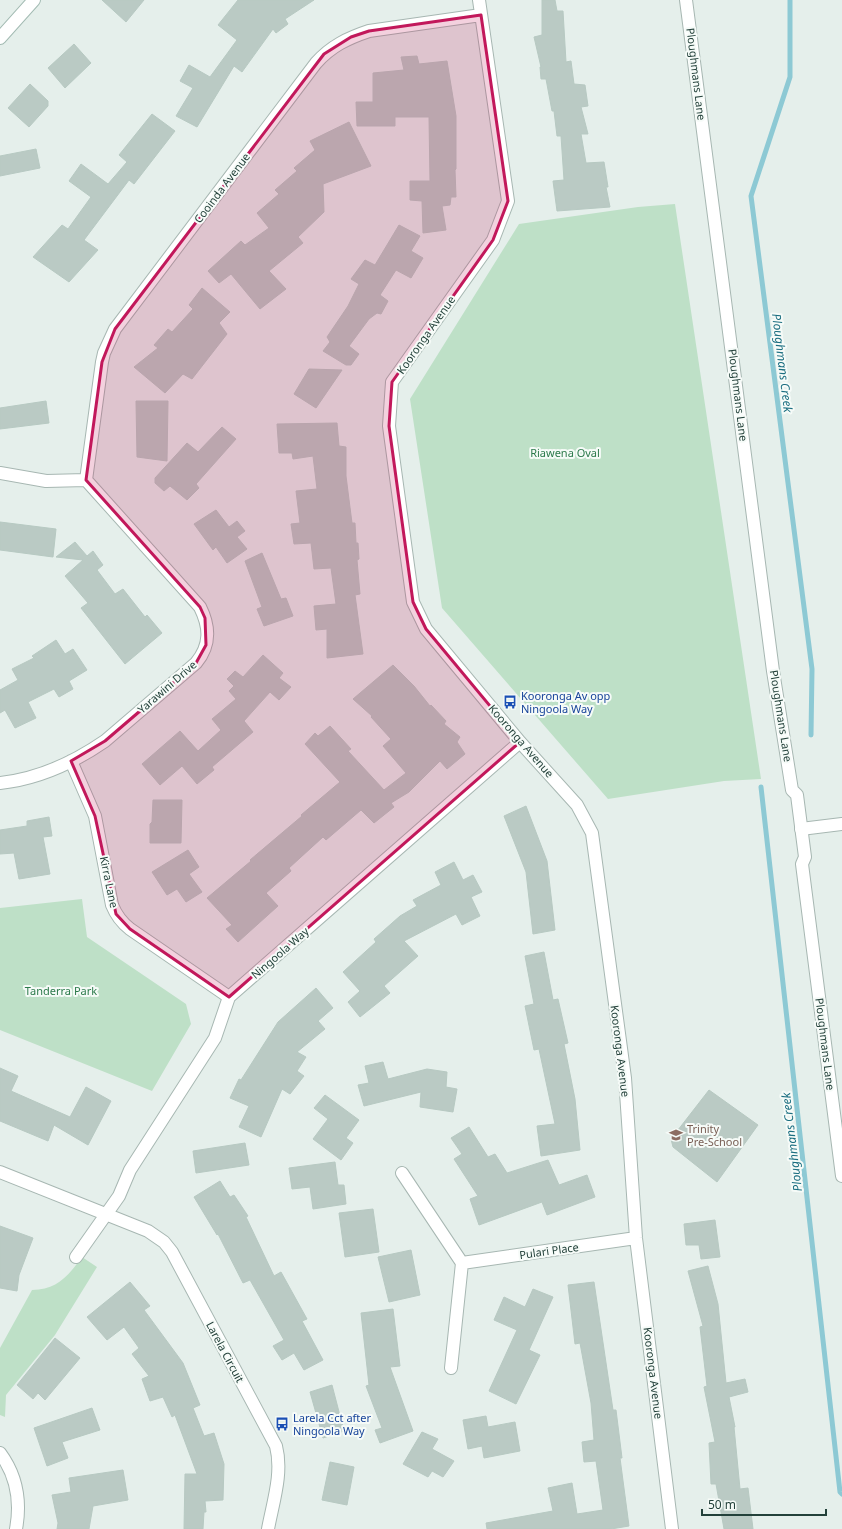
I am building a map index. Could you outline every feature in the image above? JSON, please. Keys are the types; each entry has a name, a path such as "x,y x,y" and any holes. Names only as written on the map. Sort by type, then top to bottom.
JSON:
{"street":[{"path":"0,38 34,0"},
{"name":"Kooronga Avenue","path":"479,0 508,201 493,240 392,382 389,426 413,602 426,629 520,742 577,805 592,833 625,1078 636,1238 672,1529"},
{"name":"Ploughmans Lane","path":"686,0 774,670 792,790 789,796 790,804 798,859 802,864"},
{"name":"Cooinda Avenue","path":"86,480 102,362 104,353 115,330 316,63 336,45 351,37 369,31 481,15"},
{"path":"0,473 46,481 86,480"},
{"name":"Yarawini Drive","path":"0,783 36,776 54,770 88,753 105,742 196,663 203,654 206,645 207,632 205,618 200,607 86,480"},
{"name":"Ningoola Way","path":"105,1215 119,1196 130,1170 214,1038 229,997 520,742"},
{"name":"Kirra Lane","path":"71,761 95,816 112,905 116,914 130,929 229,997"},
{"name":"Ploughmans Lane","path":"792,790 797,795 805,857 802,864 842,1176"},
{"path":"801,829 842,824"},
{"name":"Larela Circuit","path":"0,1172 148,1231 164,1242 172,1252 276,1446 279,1458 279,1471 268,1529"},
{"path":"402,1173 462,1263 451,1368"},
{"path":"76,1257 105,1215"},
{"name":"Pulari Place","path":"462,1263 636,1238"},
{"path":"0,1453 10,1471 18,1492 19,1506 16,1529"}],"highlighted area":[{"path":"481,15 508,201 493,240 392,382 389,426 413,602 426,629 520,742 229,997 130,929 116,914 95,816 71,761 105,741 196,663 206,645 205,618 200,607 86,480 102,362 115,329 324,54 351,37 369,31"}],"green space":[{"name":"Riawena Oval","path":"675,204 761,779 724,781 608,799 442,608 410,399 519,224 638,207"},
{"name":"Tanderra Park","path":"82,899 87,937 186,1004 191,1024 152,1091 0,1030 0,908"},
{"path":"82,1257 97,1267 55,1335 6,1395 5,1417 0,1415 0,1348 32,1290 49,1287 62,1280"}],"building":[{"path":"102,0 144,0 126,22"},
{"path":"238,0 314,0 285,19 288,24 276,33 273,29 242,72 234,66 197,127 176,116 193,88 180,81 189,65 210,77 237,40 218,25"},
{"path":"542,0 555,0 557,11 563,11 566,62 571,61 574,84 585,85 588,106 581,107 588,134 581,134 586,163 604,162 608,187 606,187 610,207 557,211 553,181 564,180 561,136 557,136 554,111 552,111 546,79 541,79 541,67 534,37 542,35"},
{"path":"74,44 91,63 65,88 48,68"},
{"path":"417,56 419,64 447,61 456,116 456,197 451,197 450,205 442,206 446,230 423,233 422,201 410,200 410,181 430,181 429,117 395,117 395,126 357,126 356,102 373,102 373,73 404,70 401,57"},
{"path":"30,84 48,101 48,106 29,127 8,108"},
{"path":"152,114 175,131 134,184 129,180 84,240 98,250 69,282 33,257 62,225 68,229 91,197 69,181 81,164 108,184 127,162 119,155"},
{"path":"349,122 371,166 323,184 324,212 298,237 303,243 269,271 286,289 260,309 231,274 219,283 208,271 241,241 245,245 269,228 257,213 279,194 275,190 297,171 294,168 315,150 310,141"},
{"path":"36,149 40,168 0,176 0,156"},
{"path":"399,225 420,236 411,251 423,258 411,278 396,270 380,295 388,301 381,314 377,313 369,319 349,346 359,354 351,365 346,365 323,351 330,342 327,337 348,306 359,284 351,279 365,260 375,265"},
{"path":"202,288 230,312 219,323 227,334 192,379 183,374 165,393 134,367 158,348 154,345 168,329 172,332 193,309 189,305"},
{"path":"309,369 342,370 316,408 294,394"},
{"path":"46,401 49,423 0,429 0,408"},
{"path":"136,401 168,401 167,461 137,457"},
{"path":"337,423 339,446 346,447 346,476 352,523 355,523 356,543 358,543 359,559 357,560 360,594 355,595 363,654 327,658 327,629 316,630 314,606 336,604 331,568 314,569 311,543 294,544 291,524 300,523 296,491 317,489 313,456 293,459 292,453 279,453 277,424"},
{"path":"222,427 236,439 196,484 199,488 187,500 170,486 164,491 155,483 155,478 187,443 198,452"},
{"path":"216,510 229,527 237,521 245,531 237,537 247,549 227,563 216,547 213,550 194,524"},
{"path":"0,522 56,529 53,557 0,550"},
{"path":"75,542 87,556 93,551 103,565 97,570 115,594 123,589 145,617 147,615 162,633 125,664 81,608 88,603 65,576 83,560 56,557"},
{"path":"262,553 281,599 286,598 293,616 264,626 257,609 262,607 245,561"},
{"path":"56,640 65,654 73,649 87,670 69,681 73,689 59,697 54,689 28,702 36,718 15,728 5,710 0,713 0,690 18,680 12,669 34,658 32,656"},
{"path":"263,655 283,673 279,678 291,687 279,700 270,692 244,721 253,732 212,767 214,770 197,784 182,766 160,785 142,764 180,731 198,751 221,730 212,719 236,699 229,691 234,686 227,679 235,671 243,677"},
{"path":"393,665 414,686 430,706 431,705 446,721 444,724 460,737 457,742 465,754 447,769 440,761 409,792 391,803 394,807 374,823 361,810 326,840 323,837 289,868 291,871 266,893 278,906 238,942 226,929 232,925 207,898 340,782 305,744 315,733 318,736 330,726 351,749 348,751 384,790 406,773 383,746 391,739 371,717 372,716 353,699"},
{"path":"153,800 182,800 181,843 150,843 150,824 152,822"},
{"path":"526,806 547,861 555,930 533,934 526,872 504,816"},
{"path":"49,817 52,836 43,837 50,874 19,879 14,853 0,854 0,830 27,826 27,821"},
{"path":"188,850 199,867 189,874 202,892 186,902 177,889 167,895 152,872"},
{"path":"454,862 463,880 473,875 482,892 471,897 480,916 462,925 456,914 404,941 418,956 384,986 390,993 360,1017 348,1002 360,991 343,972 376,942 374,939 400,916 417,906 413,900 441,885 435,872"},
{"path":"544,952 553,1000 558,999 568,1043 564,1044 575,1099 580,1150 541,1156 537,1126 555,1124 539,1049 534,1050 525,1006 534,1004 525,956"},
{"path":"316,988 333,1008 318,1021 325,1029 297,1052 306,1057 297,1071 304,1076 290,1094 282,1089 261,1137 239,1127 249,1106 230,1098 239,1079 241,1080 278,1022"},
{"path":"383,1062 388,1079 427,1069 447,1072 446,1087 457,1089 453,1112 420,1107 421,1092 364,1106 358,1085 369,1083 365,1066"},
{"path":"0,1068 18,1076 11,1091 70,1117 86,1087 111,1101 88,1145 54,1125 48,1141 0,1121"},
{"path":"709,1090 758,1125 717,1182 673,1147 671,1139"},
{"path":"325,1095 359,1120 346,1138 353,1143 341,1160 313,1139 328,1119 314,1108"},
{"path":"469,1127 488,1157 495,1154 507,1173 548,1160 559,1185 587,1175 595,1197 547,1215 542,1202 479,1225 470,1199 478,1196 454,1159 462,1154 451,1138"},
{"path":"245,1143 249,1165 196,1173 193,1151"},
{"path":"335,1162 338,1185 344,1185 346,1204 313,1209 310,1187 292,1189 289,1168"},
{"path":"220,1181 230,1197 234,1195 248,1216 246,1217 274,1276 281,1272 307,1319 302,1321 323,1360 304,1370 294,1353 282,1360 273,1346 284,1340 250,1280 243,1283 218,1234 217,1235 194,1197"},
{"path":"373,1209 379,1252 345,1257 339,1213"},
{"path":"715,1220 720,1257 701,1259 699,1245 686,1245 684,1224"},
{"path":"0,1226 33,1238 19,1275 17,1291 0,1288"},
{"path":"411,1250 420,1295 389,1302 378,1257"},
{"path":"708,1266 718,1304 726,1383 745,1379 748,1392 729,1397 735,1427 740,1489 748,1488 753,1529 724,1529 716,1484 711,1484 709,1443 715,1442 704,1387 707,1386 700,1327 703,1326 688,1271"},
{"path":"130,1282 150,1306 144,1310 183,1363 200,1405 193,1408 204,1436 214,1433 224,1464 223,1500 205,1501 206,1512 204,1512 203,1529 184,1529 185,1474 197,1474 175,1415 172,1417 163,1397 150,1401 142,1379 149,1376 132,1354 139,1348 124,1327 107,1340 87,1317"},
{"path":"594,1282 613,1410 616,1410 622,1458 620,1458 629,1526 611,1529 487,1529 486,1523 553,1511 548,1488 572,1483 577,1514 603,1510 596,1461 584,1462 582,1442 594,1440 591,1403 580,1343 575,1344 568,1285"},
{"path":"533,1289 553,1297 529,1350 540,1355 516,1404 489,1391 517,1330 494,1320 504,1297 525,1307"},
{"path":"393,1309 400,1366 390,1367 413,1431 380,1443 375,1430 382,1428 366,1386 369,1385 361,1313"},
{"path":"55,1338 80,1358 45,1400 38,1393 33,1399 17,1385"},
{"path":"332,1385 344,1431 323,1438 310,1392"},
{"path":"92,1408 100,1430 62,1442 68,1458 47,1466 34,1428"},
{"path":"486,1416 488,1427 515,1422 520,1451 484,1458 482,1446 468,1449 463,1420"},
{"path":"422,1432 438,1439 432,1449 454,1461 443,1477 432,1471 428,1477 403,1464"},
{"path":"330,1462 354,1467 347,1505 322,1500"},
{"path":"123,1470 128,1500 93,1506 89,1529 57,1529 58,1523 52,1495 71,1492 69,1478"}],"waterway":[{"name":"Ploughmans Creek","path":"790,0 790,77 751,196 812,669 811,735"},
{"name":"Ploughmans Creek","path":"761,787 840,1492 842,1494"}],"place":[{"name":"Kooronga Av opp Ningoola Way","path":"510,702"},
{"name":"Trinity Pre-School","path":"676,1135"},
{"name":"Larela Cct after Ningoola Way","path":"282,1424"}]}
